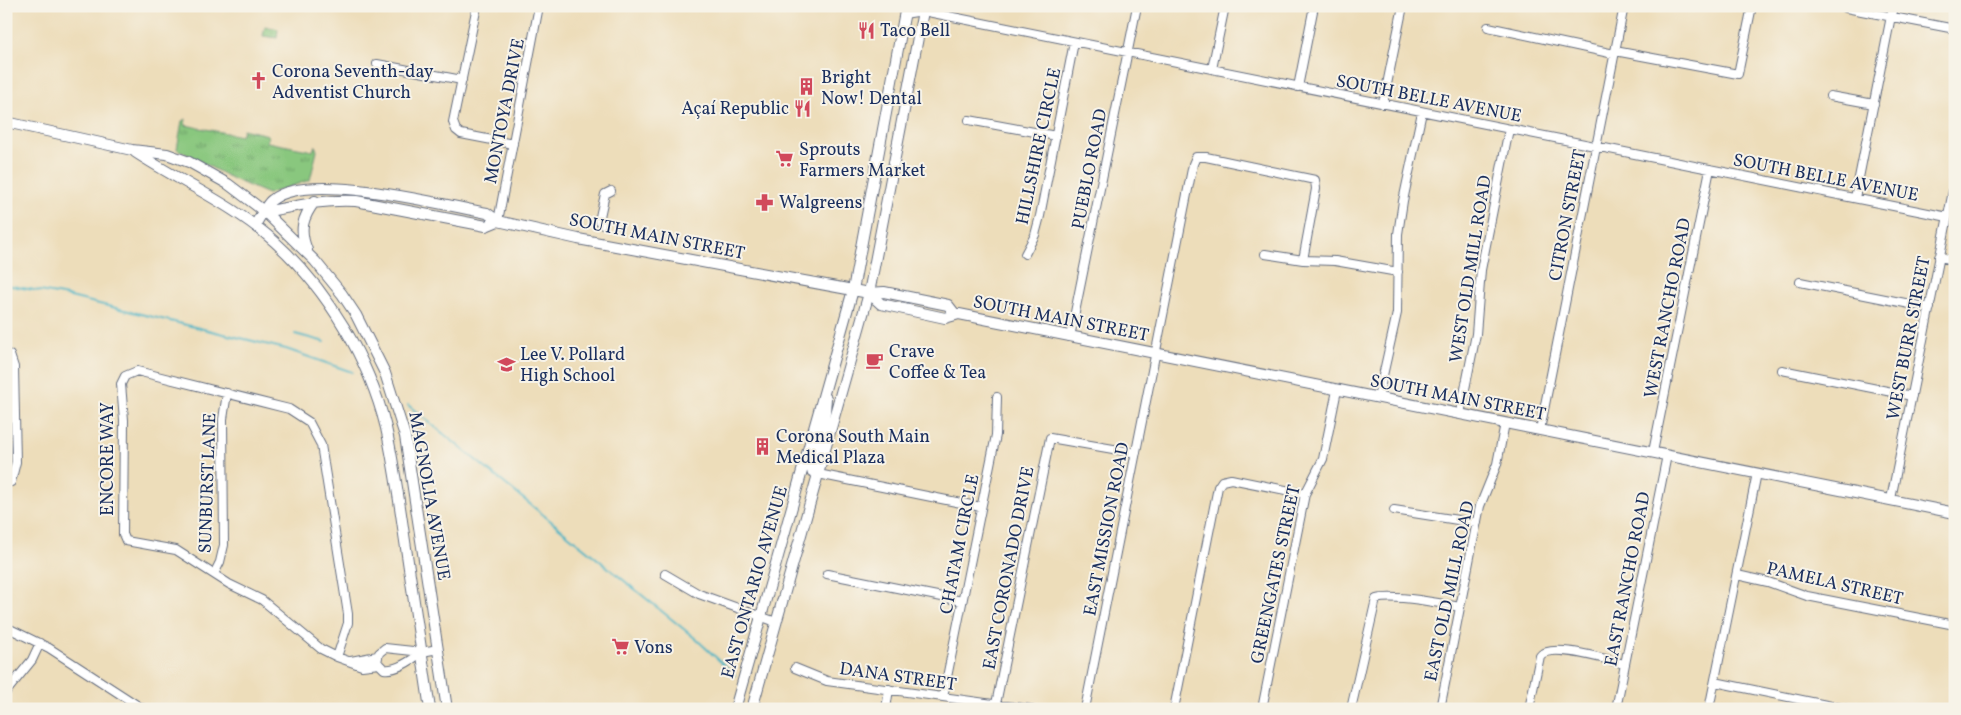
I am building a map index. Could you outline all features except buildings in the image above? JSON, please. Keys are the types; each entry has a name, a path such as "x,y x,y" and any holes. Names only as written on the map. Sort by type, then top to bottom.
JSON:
{"main road":[{"name":"EAST ONTARIO AVENUE","path":"752,709 869,293 923,9"},
{"name":"EAST ONTARIO AVENUE","path":"735,709 853,290 905,10"},
{"path":"6,122 132,150 167,154 189,162 228,184 265,212"},
{"path":"132,150 162,170 207,193 255,225"},
{"name":"SOUTH MAIN STREET","path":"255,225 271,200 290,193 312,188 357,189 487,213 498,221 599,243 869,293 884,292 948,304 955,314 1955,512"},
{"name":"SOUTH MAIN STREET","path":"265,212 315,201 356,201 486,226 498,221"},
{"path":"310,256 303,238 302,224 306,212 315,201"},
{"name":"MAGNOLIA AVENUE","path":"265,212 329,276 356,315 385,373 396,400 410,457 446,709"},
{"name":"MAGNOLIA AVENUE","path":"255,225 304,272 329,305 352,342 374,391 393,460 430,709"},
{"path":"818,474 812,471 812,463 825,412 827,382"}],"street":[{"path":"477,6 453,122 456,130 461,134 513,144"},
{"name":"MONTOYA DRIVE","path":"498,221 539,6"},
{"name":"PUEBLO ROAD","path":"1070,337 1137,6"},
{"path":"1212,69 1226,6"},
{"path":"1298,87 1314,6"},
{"path":"1383,104 1403,6"},
{"name":"CITRON STREET","path":"1540,430 1624,6"},
{"path":"1488,27 1738,74 1752,6"},
{"path":"1855,198 1893,6"},
{"path":"1846,8 1955,29"},
{"name":"SOUTH BELLE AVENUE","path":"905,10 923,9 1074,42 1948,217"},
{"name":"HILLSHIRE CIRCLE","path":"1025,254 1035,235 1040,216 1074,42"},
{"path":"377,64 462,80"},
{"path":"1830,96 1874,104"},
{"path":"1378,398 1396,313 1398,234 1422,112"},
{"path":"969,120 1056,136"},
{"name":"WEST OLD MILL ROAD","path":"1460,414 1476,334 1481,270 1509,129"},
{"name":"EAST MISSION ROAD","path":"1084,709 1193,164 1196,157 1206,157 1315,180 1316,189 1303,260"},
{"name":"WEST RANCHO ROAD","path":"1653,452 1710,169"},
{"name":"WEST BURR STREET","path":"1890,499 1955,182"},
{"path":"602,224 600,221 605,194 611,191"},
{"path":"1265,254 1303,260 1335,261 1398,272"},
{"path":"1940,257 1955,260"},
{"path":"1800,282 1930,308"},
{"path":"8,354 14,367 16,462 8,482"},
{"path":"1782,370 1912,396"},
{"name":"ENCORE WAY","path":"214,574 176,550 126,542 123,534 124,430 121,384 125,376 137,371 227,393"},
{"name":"GREENGATES STREET","path":"1262,709 1305,494 1322,459 1337,390"},
{"path":"227,393 289,409 309,422 321,445 348,614 348,623 337,657"},
{"name":"SUNBURST LANE","path":"214,574 220,562 224,545 223,419 227,393"},
{"name":"CHATAM CIRCLE","path":"943,697 996,435 997,397"},
{"name":"EAST OLD MILL ROAD","path":"1440,709 1480,506 1498,464 1505,423"},
{"name":"EAST CORONADO DRIVE","path":"996,704 1050,438 1136,452"},
{"name":"EAST RANCHO ROAD","path":"1616,709 1667,455"},
{"path":"1709,709 1757,473"},
{"path":"818,474 981,507"},
{"path":"1174,709 1218,488 1222,481 1232,479 1305,494"},
{"path":"1394,510 1477,523"},
{"path":"214,574 262,600 321,649 351,661 378,660"},
{"path":"665,574 699,594 776,622"},
{"path":"827,574 962,602"},
{"name":"PAMELA STREET","path":"1737,575 1768,582 1807,596 1955,626"},
{"path":"1352,709 1376,599 1384,597 1422,600 1460,606"},
{"path":"6,627 40,643 143,709"},
{"path":"6,692 32,660 40,643"},
{"path":"378,660 382,650 388,648 422,652 438,649"},
{"path":"1529,709 1540,656 1545,651 1555,650 1625,664"},
{"path":"378,660 384,669 391,670 410,662 422,652"},
{"name":"DANA STREET","path":"795,668 827,681 1030,709"},
{"path":"1715,682 1808,705 1846,709"},
{"path":"886,709 889,689"}],"green space":[{"path":"265,26 278,29 277,38 263,36"},
{"path":"186,119 185,125 241,136 243,129 268,135 267,142 313,151 315,145 317,151 310,180 268,194 233,179 177,149 182,121"}],"waterway":[{"path":"6,285 62,295 286,349 352,372"},
{"path":"295,334 325,342"},
{"path":"408,405 696,639 735,675"}],"place":[{"name":"Taco Bell","path":"866,30"},
{"name":"Corona Seventh-day Adventist Church","path":"258,81"},
{"name":"Bright Now! Dental","path":"807,87"},
{"name":"Açaí Republic","path":"803,108"},
{"name":"Sprouts Farmers Market","path":"785,159"},
{"name":"Walgreens","path":"765,202"},
{"name":"Crave Coffee & Tea","path":"875,361"},
{"name":"Lee V. Pollard High School","path":"506,364"},
{"name":"Corona South Main Medical Plaza","path":"762,446"},
{"name":"Vons","path":"620,647"}]}
